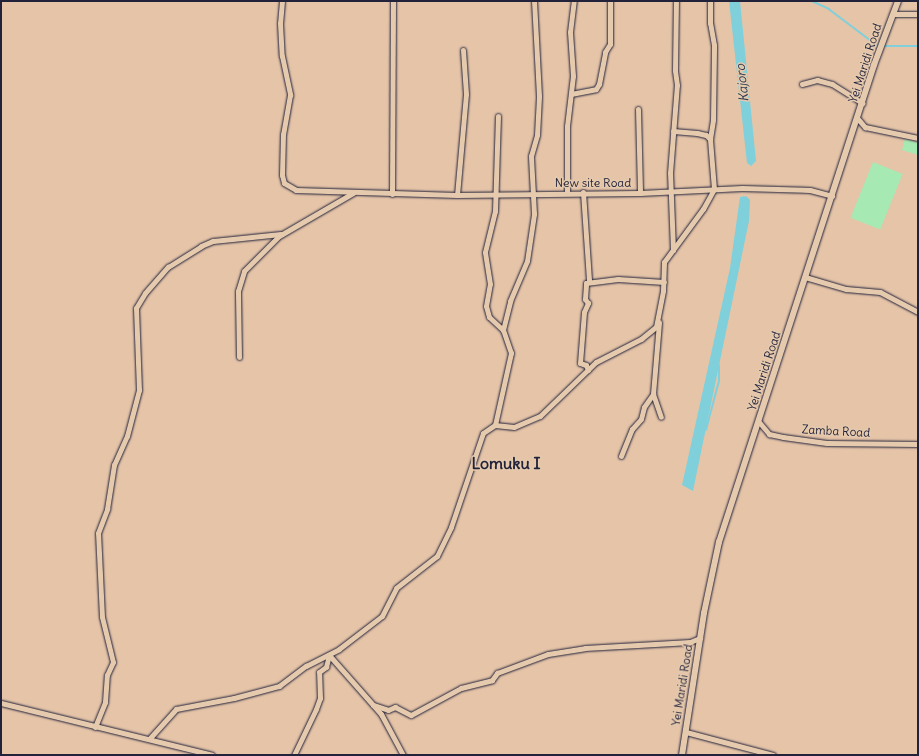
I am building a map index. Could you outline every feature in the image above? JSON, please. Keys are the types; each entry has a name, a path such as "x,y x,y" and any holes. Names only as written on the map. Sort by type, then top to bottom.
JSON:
{"main road":[{"name":"Yei Maridi Road","path":"682,755 700,638 719,542 881,46 898,1"}],"street":[{"name":"New site Road","path":"282,1 280,23 282,56 290,95 281,157 284,183 296,190 456,195 567,192 640,193 714,189 810,190 832,196"},
{"path":"392,194 393,1"},
{"path":"503,330 510,301 527,261 534,193 531,156 537,135 539,96 534,1"},
{"path":"567,192 567,126 571,94 570,32 574,1"},
{"path":"571,94 596,89 599,84 605,52 610,44 610,1"},
{"path":"673,250 670,226 672,192 670,173 678,85 675,70 676,1"},
{"path":"661,417 653,394 654,367 660,339 659,321 664,282 664,262 714,189 710,139 713,120 714,45 710,23 710,1"},
{"path":"893,14 918,14"},
{"path":"456,195 466,94 463,50"},
{"path":"802,84 817,80 832,84 863,103"},
{"path":"638,109 640,193"},
{"path":"495,425 500,394 510,361 509,344 503,330 489,316 486,306 490,284 485,252 494,220 498,116"},
{"path":"858,120 865,127 918,138"},
{"path":"673,132 697,133 706,135 710,139"},
{"path":"583,192 589,281 586,285 585,299 588,303 584,312 580,363 586,365 588,370"},
{"path":"239,357 238,290 244,271 281,234 354,193"},
{"path":"95,727 105,702 107,675 113,662 102,617 98,533 107,509 114,465 127,436 139,390 136,308 145,293 168,267 201,246 213,241 281,234"},
{"path":"806,277 846,290 880,292 918,312"},
{"path":"589,281 618,279 664,282"},
{"path":"150,738 176,709 234,698 278,686 306,666 329,655 382,616 396,588 437,556 451,527 481,438 486,430 495,425 514,427 540,416 588,370 607,355 650,333 659,321"},
{"path":"621,456 632,429 641,419 644,407 653,394"},
{"name":"Zamba Road","path":"759,422 769,434 783,437 827,443 918,444"},
{"path":"373,705 388,710 395,707 411,715 461,688 492,680 497,673 548,654 585,648 690,642 700,638"},
{"path":"329,655 381,714 403,755"},
{"path":"294,755 320,698 320,672 326,667 329,655"},
{"path":"1,702 95,727 150,738 212,755"},
{"path":"686,732 773,755"}],"green space":[{"path":"905,139 918,143 918,155 902,150"},
{"path":"873,162 903,174 880,230 851,218"}],"water":[{"name":"Kajoro","path":"729,1 740,1 756,161 751,166 747,163"},
{"path":"746,196 750,200 749,221 693,491 682,485 730,268 740,197"}],"waterway":[{"path":"812,1 829,9 878,46"},
{"path":"884,46 918,46"},
{"path":"706,430 719,381 719,366"}],"district":[{"name":"Lomuku I","path":"506,463"}]}
